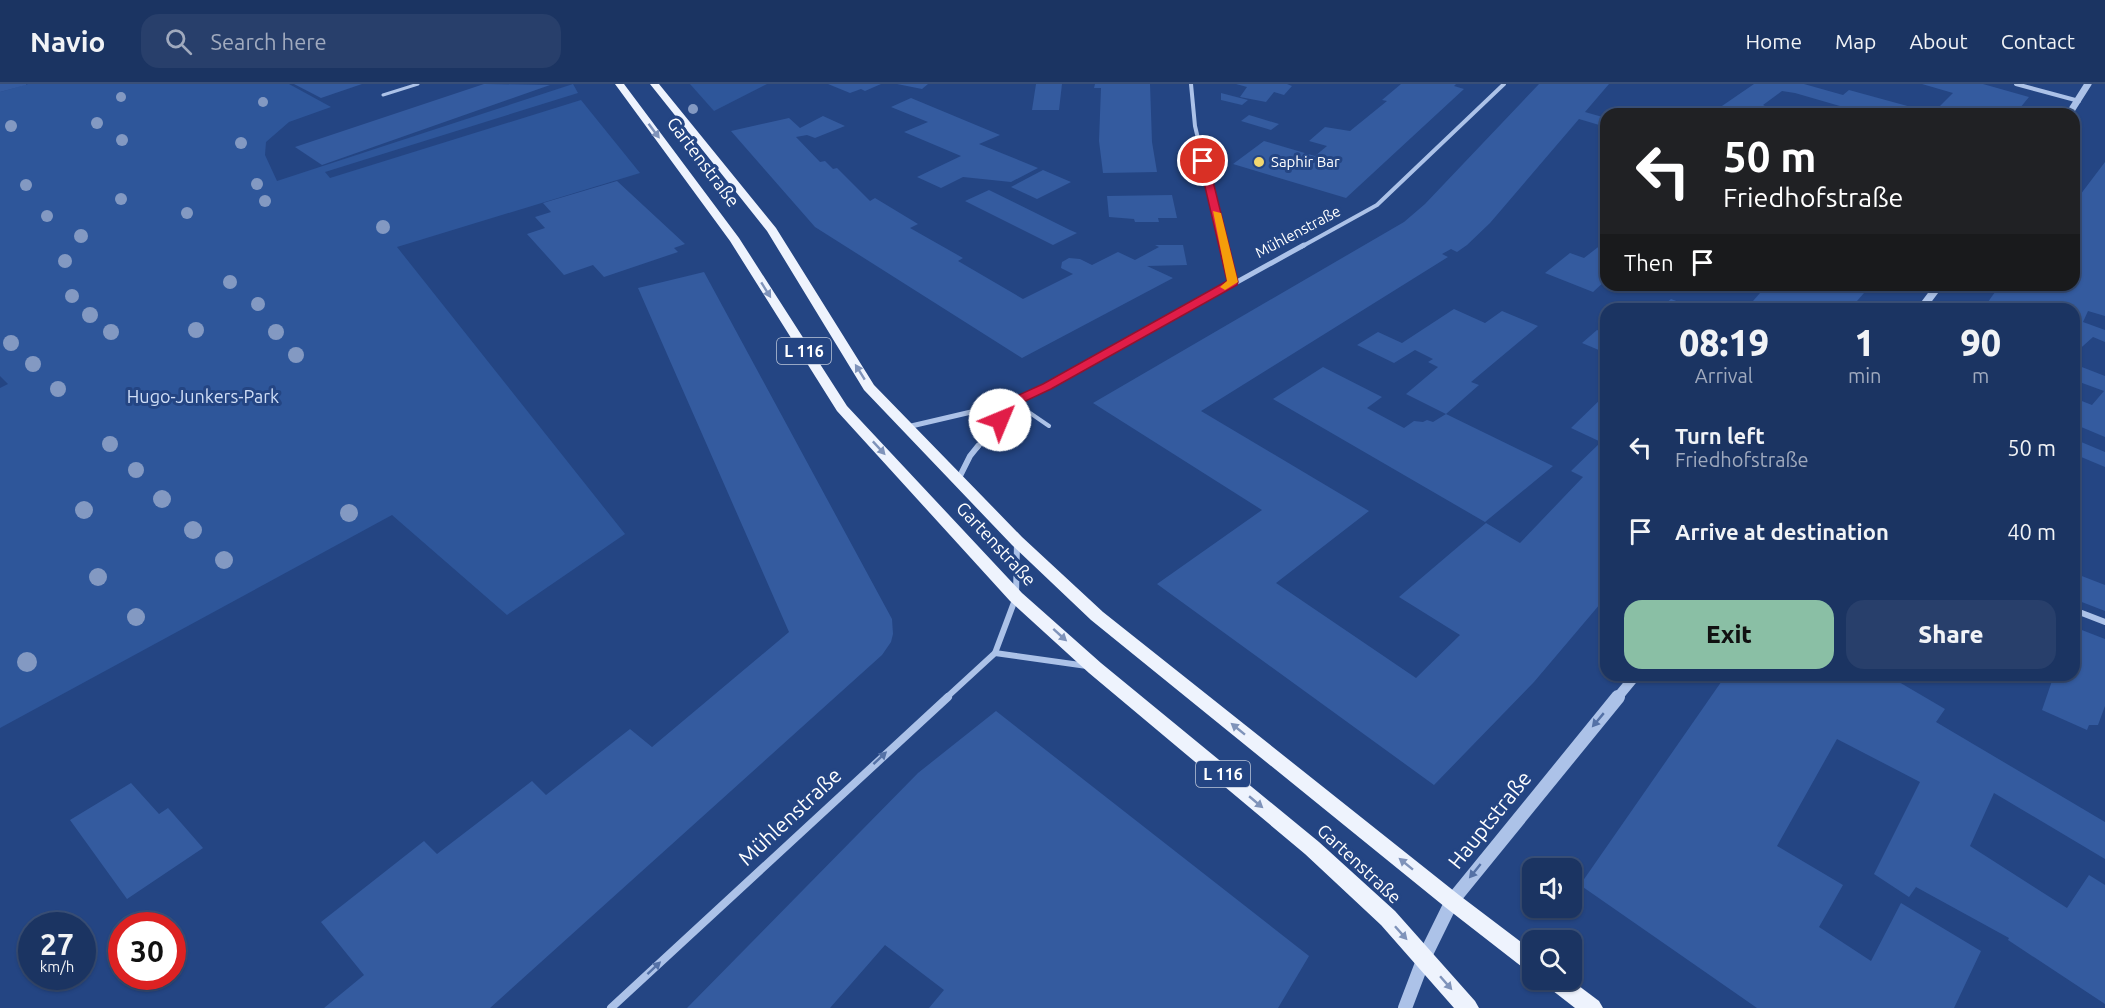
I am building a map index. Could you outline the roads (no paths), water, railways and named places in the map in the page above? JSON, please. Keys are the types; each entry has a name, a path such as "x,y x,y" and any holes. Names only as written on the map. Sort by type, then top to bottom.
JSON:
{"main road":[{"name":"Gartenstraße","path":"619,84 735,240 834,400 1016,597 1095,668 1312,848 1388,918 1468,1008"},
{"name":"Gartenstraße","path":"654,84 772,230 869,387 1017,541 1097,616 1522,955"},
{"path":"1568,990 1592,1008"}],"street":[{"path":"1191,84 1195,126 1233,282"},
{"name":"Mühlenstraße","path":"907,427 1014,402 1047,387 1233,282 1377,205 1504,84"},
{"path":"2016,84 2079,101"},
{"path":"2074,108 2088,84"},
{"name":"Mühlenstraße","path":"958,480 970,456 1014,402"},
{"name":"Mühlenstraße","path":"611,1008 995,652 1016,597 1017,541"},
{"path":"2080,612 2105,622"},
{"path":"995,652 1095,668"},
{"name":"Hauptstraße","path":"1406,1008 1424,958 1452,901 1631,681"}],"lane":[{"path":"383,95 418,84"},
{"path":"1014,402 1049,426"}],"place":[{"name":"Saphir Bar","path":"1259,162"}],"park label":[{"name":"Hugo-Junkers-Park","path":"203,397"}]}
